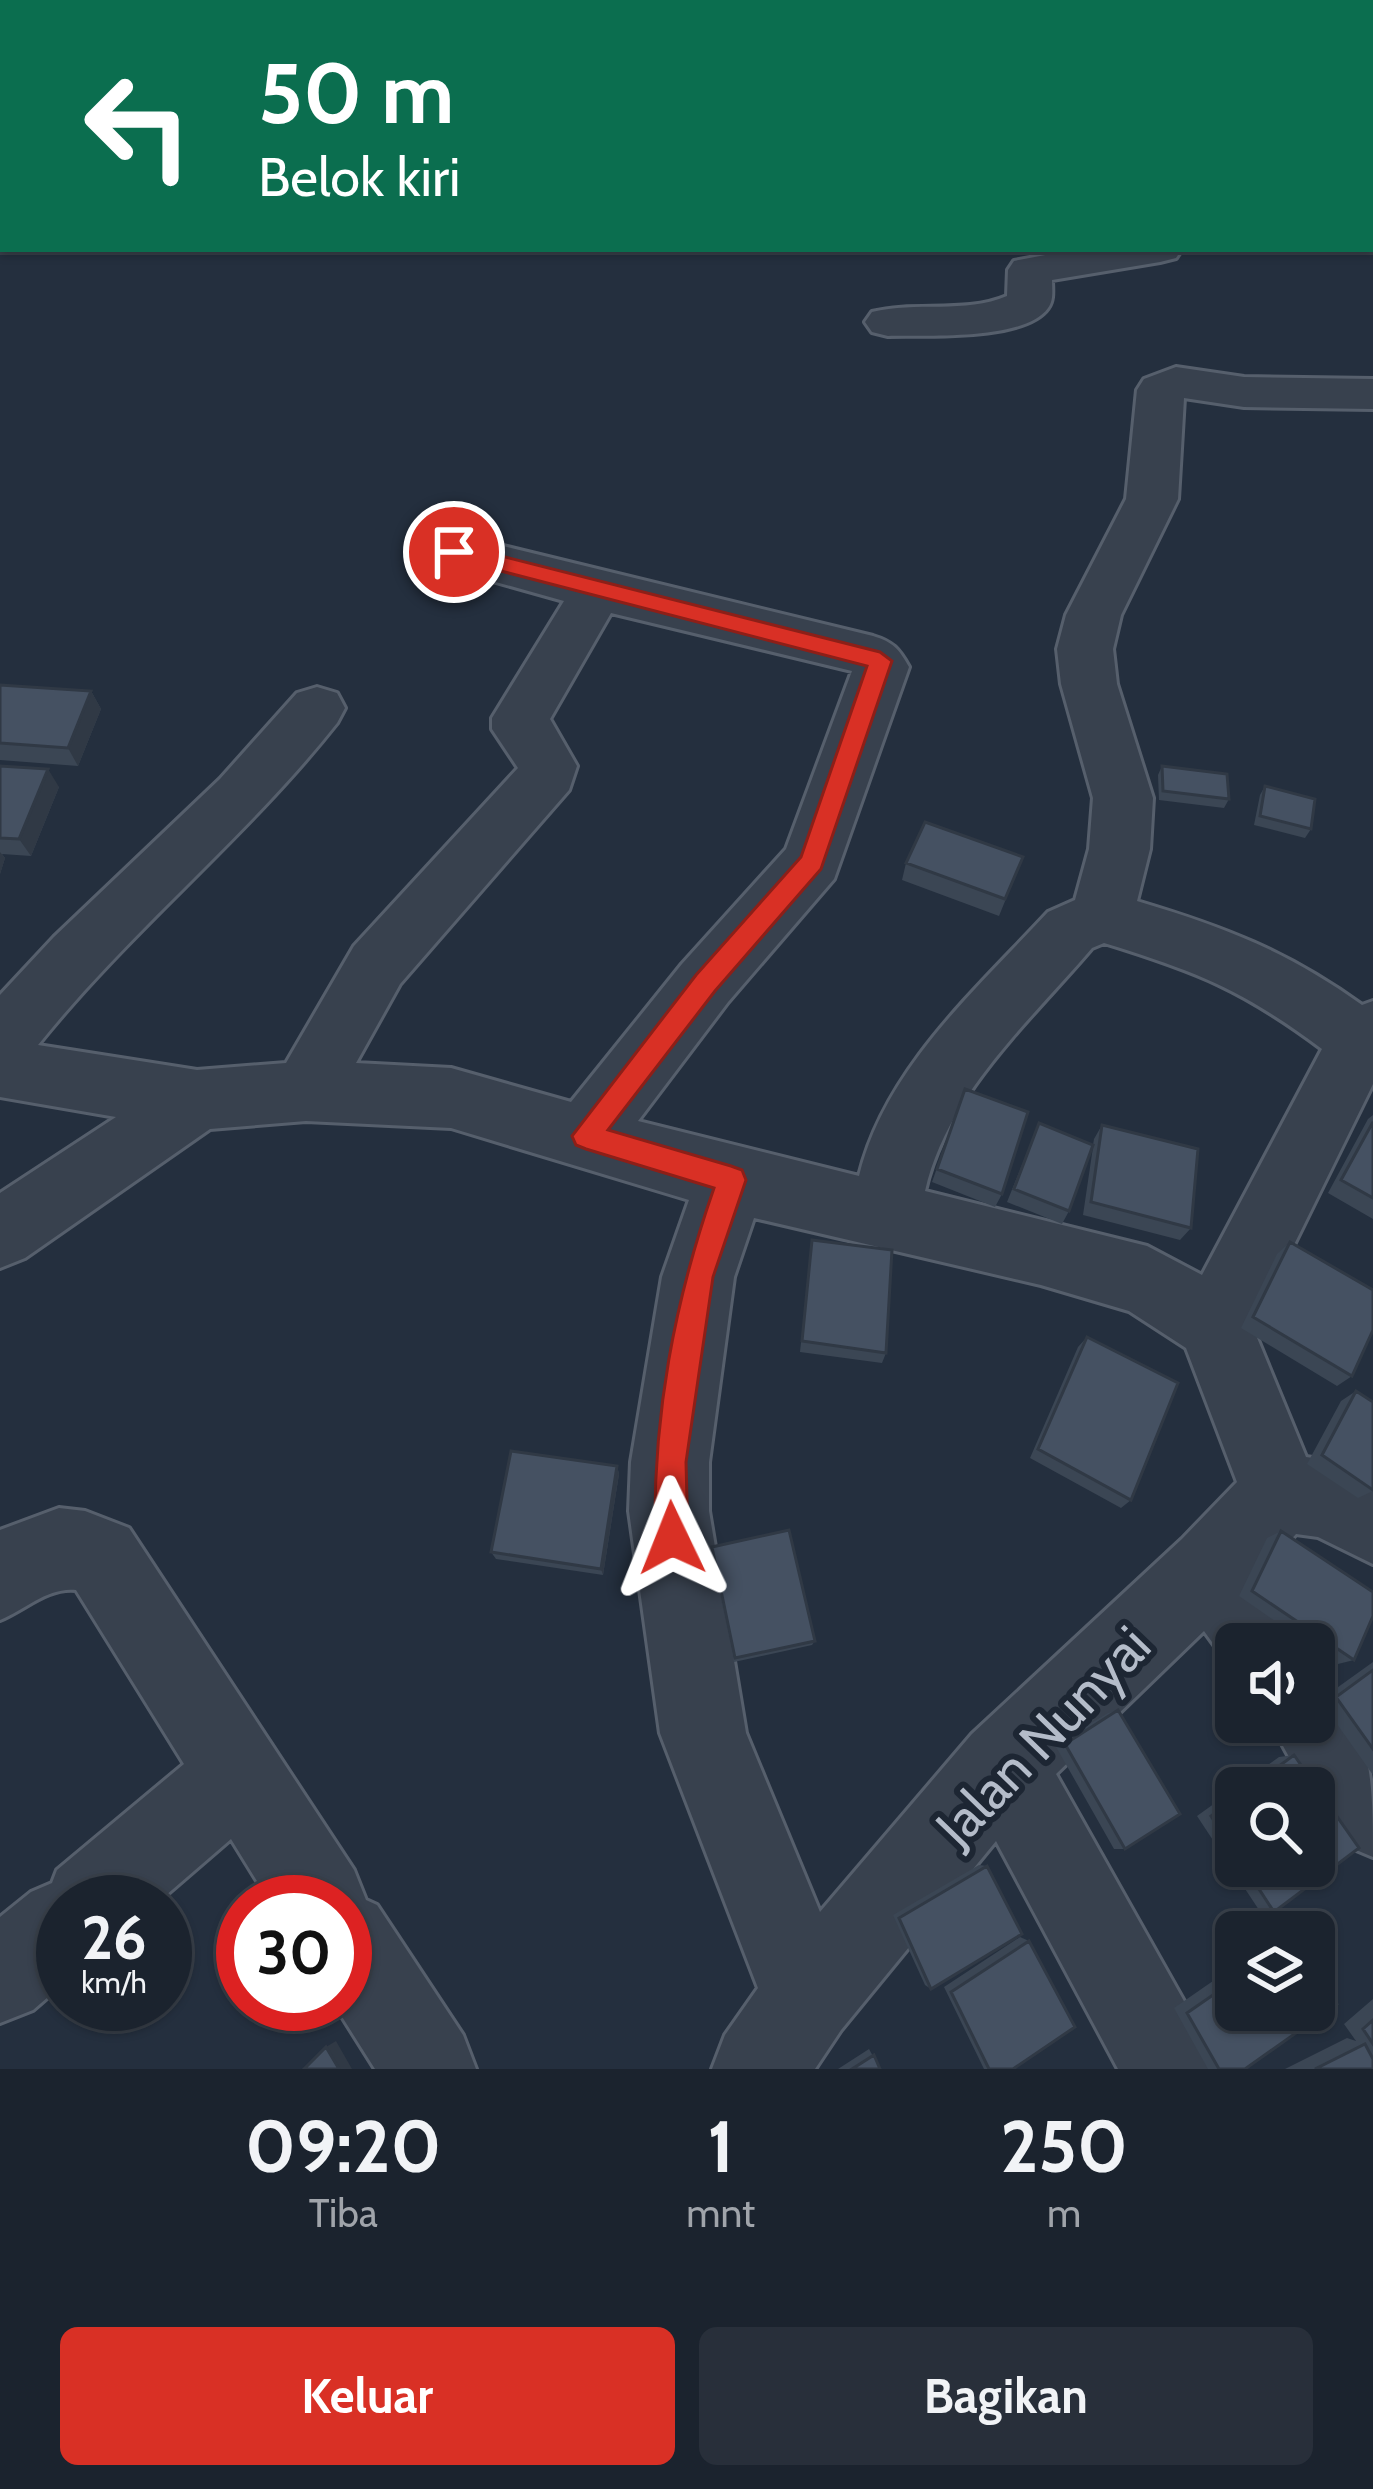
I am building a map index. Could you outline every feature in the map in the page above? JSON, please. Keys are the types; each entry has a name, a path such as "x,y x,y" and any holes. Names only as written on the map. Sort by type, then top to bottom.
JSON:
{"street":[{"path":"888,322 1006,315 1029,303 1027,275 1033,268 1140,252"},
{"path":"1102,916 1115,868 1122,798 1095,715 1084,645 1151,499 1158,467 1161,390 1177,382 1244,392 1373,394"},
{"path":"454,552 873,656 881,667 812,862 705,983 586,1136"},
{"path":"306,1091 377,965 548,774 548,766 521,729 520,718 597,591"},
{"path":"0,1043 75,955 140,899 271,770 317,708"},
{"path":"884,1218 899,1154 945,1070 1070,930 1102,916 1256,968 1367,1035 1277,1199 1257,1251 1214,1324"},
{"path":"0,1068 197,1100 306,1091 451,1098 731,1180 1041,1251 1147,1281 1214,1324 1281,1492 1327,1499 1373,1524"},
{"path":"0,1234 197,1100"},
{"path":"731,1180 698,1277 670,1462 669,1511 703,1733 775,2049"},
{"name":"Jalan Nunyai","path":"775,2049 1003,1765 1211,1568 1281,1492"},
{"path":"36,1562 101,1556 305,1875"},
{"path":"1211,1568 1247,1623"},
{"path":"1327,1743 1373,1814"},
{"path":"1003,1765 1169,2069"},
{"path":"121,1875 240,1774"},
{"path":"0,1977 36,1947"},
{"path":"372,1979 429,2069"}],"building":[{"path":"0,685 91,691 68,748 0,743"},
{"path":"0,766 48,769 19,839 0,838"},
{"path":"1162,766 1227,774 1229,799 1163,791"},
{"path":"1265,786 1315,799 1311,829 1260,816"},
{"path":"925,822 1023,857 1005,899 906,863"},
{"path":"965,1089 1028,1112 1002,1194 937,1169"},
{"path":"1373,1122 1373,1198 1341,1180"},
{"path":"1039,1123 1093,1145 1069,1211 1014,1189"},
{"path":"1102,1125 1198,1149 1191,1228 1091,1202"},
{"path":"812,1240 892,1250 886,1353 802,1341"},
{"path":"1290,1242 1373,1290 1373,1330 1352,1376 1253,1317"},
{"path":"1087,1337 1178,1383 1131,1500 1038,1449"},
{"path":"1356,1391 1373,1402 1373,1490 1322,1455"},
{"path":"511,1451 617,1466 601,1569 491,1552"},
{"path":"789,1530 815,1641 735,1658 712,1547"},
{"path":"1281,1531 1373,1592 1373,1616 1354,1660 1335,1647 1335,1623 1299,1623 1252,1591"},
{"path":"1373,1670 1373,1749 1336,1697"},
{"path":"1118,1710 1180,1814 1125,1849 1065,1744"},
{"path":"1294,1755 1302,1767 1278,1767"},
{"path":"1335,1814 1359,1848 1335,1866"},
{"path":"987,1866 1022,1934 931,1989 899,1918"},
{"path":"1258,1887 1307,1887 1275,1911"},
{"path":"1029,1941 1075,2027 1013,2069 989,2069 951,1992"},
{"path":"1215,1994 1215,2031 1299,2031 1245,2069 1219,2069 1187,2013"},
{"path":"1373,2020 1373,2044 1363,2029"},
{"path":"1365,2044 1373,2069 1315,2069"},
{"path":"326,2047 339,2069 304,2069"},
{"path":"874,2055 880,2069 852,2069"}],"route":[{"path":"454,552 880,661 812,862 705,983 586,1136 731,1180 698,1277 670,1462 672,1538"}]}
